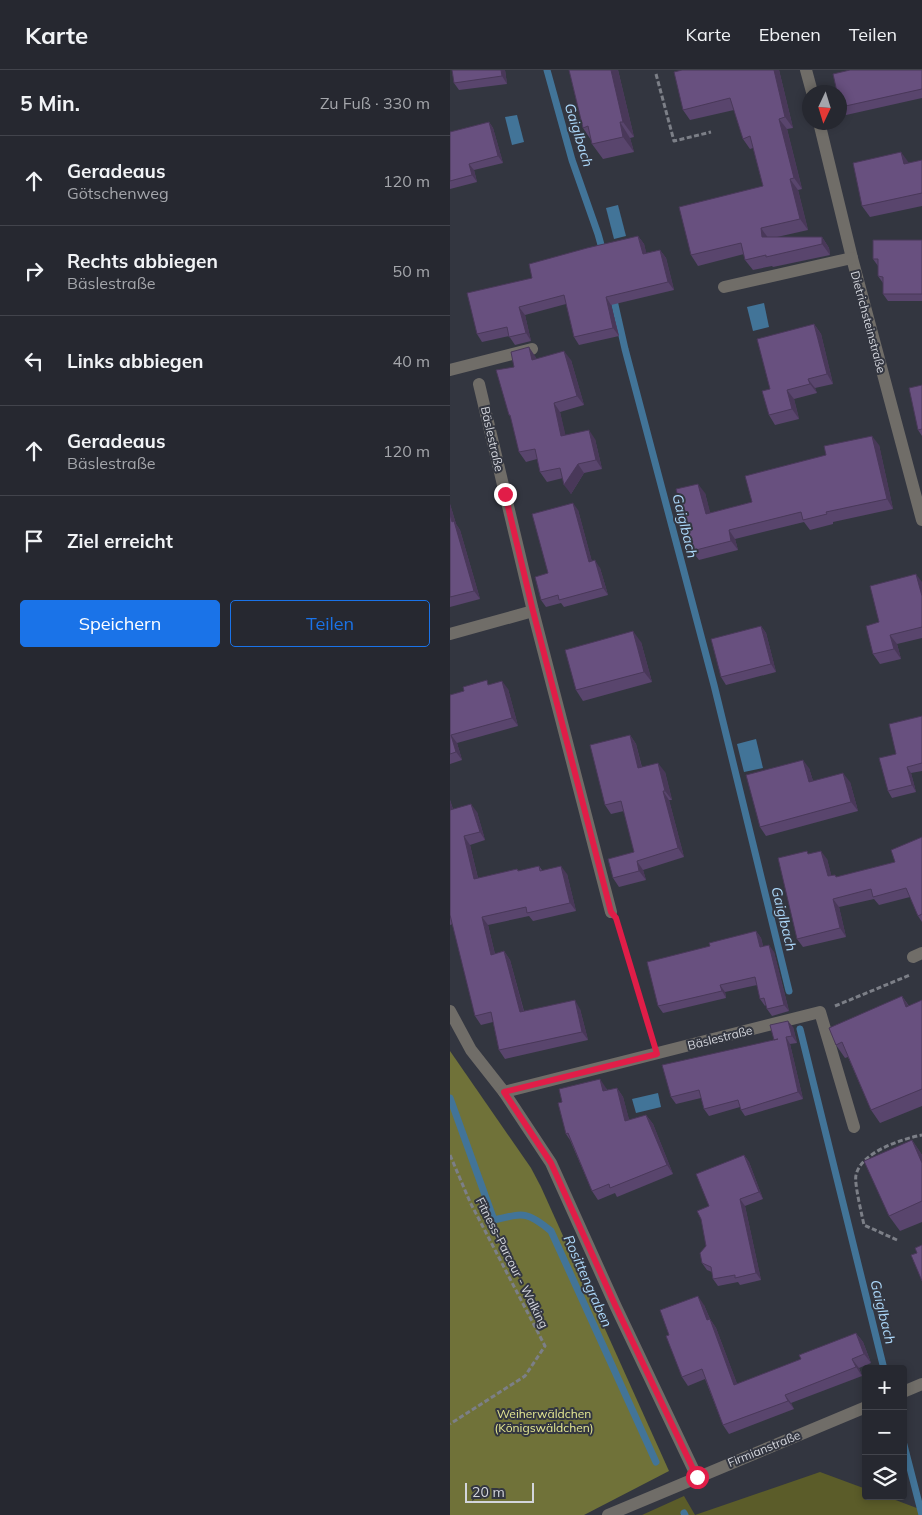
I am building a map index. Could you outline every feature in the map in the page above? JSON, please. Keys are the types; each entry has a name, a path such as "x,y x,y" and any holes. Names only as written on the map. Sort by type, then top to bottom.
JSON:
{"street":[{"path":"806,70 810,85"},
{"name":"Dietrichsteinstraße","path":"821,130 852,258 922,520"},
{"path":"724,287 852,258"},
{"path":"450,370 532,349"},
{"name":"Bäslestraße","path":"479,384 533,611 611,912"},
{"path":"450,634 533,611"},
{"path":"450,1011 471,1050 504,1092 551,1163 616,1307 697,1477"},
{"path":"820,1012 854,1127"},
{"name":"Bäslestraße","path":"504,1092 820,1012"},
{"path":"907,1390 922,1384"},
{"name":"Firmianstraße","path":"608,1515 862,1409"}],"path":[{"path":"656,74 674,140 711,132"},
{"path":"611,912 616,918 657,1054"},
{"path":"820,1012 914,973"},
{"path":"897,1240 864,1225 855,1176 861,1162 877,1152 901,1139 922,1135"},
{"name":"Fitness-Parcour - Walking","path":"450,1155 470,1202 545,1346 525,1376 450,1424"}],"shaded area":[{"path":"820,1472 862,1488 862,1500 896,1500 922,1510 922,1515 695,1515"},
{"path":"684,1496 695,1515 642,1515"}],"green space":[{"name":"Weiherwäldchen (Königswäldchen)","path":"450,1051 531,1168 541,1187 669,1471 584,1515 450,1515"}],"water":[{"path":"517,115 524,142 512,145 505,117"},
{"path":"618,205 626,236 614,239 606,208"},
{"path":"764,303 769,327 753,331 747,307"},
{"path":"756,739 763,768 744,772 737,744"},
{"path":"658,1093 661,1107 636,1113 632,1099"}],"building":[{"path":"452,70 501,70 502,76 454,83"},
{"path":"569,70 611,70 623,122 620,122 623,137 592,144 588,126 583,128"},
{"path":"682,70 774,70 785,117 779,119 794,178 790,179 800,219 761,228 762,237 822,237 822,244 745,260 741,243 691,255 679,207 763,186 750,136 743,139 730,98 683,110 674,72"},
{"path":"850,70 922,70 922,89 847,106 847,85 835,85 833,74"},
{"path":"489,122 498,156 469,164 472,175 450,181 450,132"},
{"path":"901,152 904,164 922,160 922,193 862,206 853,163"},
{"path":"638,236 643,254 660,250 668,282 606,297 613,328 574,337 564,295 519,307 526,333 509,337 507,327 477,334 467,293 532,278 529,264"},
{"path":"873,240 922,240 922,294 883,294 883,277 878,276 878,259 873,259"},
{"path":"814,324 827,374 808,379 810,384 787,390 792,409 769,415 762,391 770,389 757,339"},
{"path":"529,347 532,360 564,351 577,396 554,403 561,436 589,430 596,460 578,464 564,485 560,468 540,472 535,449 519,452 496,370 514,367 511,352"},
{"path":"922,385 922,429 918,430 909,388"},
{"path":"872,436 887,499 826,512 827,514 803,520 801,512 729,530 731,541 692,551 676,489 698,484 706,514 752,502 745,476 826,455 824,446"},
{"path":"573,503 589,562 595,560 603,588 559,600 558,595 541,600 535,577 548,573 532,514"},
{"path":"450,514 452,522 454,521 474,591 450,597"},
{"path":"916,574 922,596 922,627 890,635 894,649 873,654 866,626 879,622 870,586"},
{"path":"761,626 771,664 721,677 711,639"},
{"path":"633,631 644,672 576,690 565,650"},
{"path":"487,680 488,685 502,681 512,718 451,735 456,752 450,754 450,695 464,691 463,687"},
{"path":"922,716 922,763 907,767 912,785 888,791 879,758 896,754 889,724"},
{"path":"630,735 638,768 658,763 665,791 663,791 678,848 637,861 639,871 613,878 608,859 634,852 621,801 605,805 590,745"},
{"path":"803,760 809,782 843,773 851,802 760,827 746,775"},
{"path":"471,804 480,832 464,836 474,879 517,869 518,871 539,866 540,871 561,866 570,903 527,913 526,907 482,917 491,955 504,951 520,1012 575,1000 582,1032 499,1050 491,1012 475,1016 450,915 450,810"},
{"path":"922,837 922,914 918,916 906,888 873,897 871,889 833,899 840,928 797,939 778,858 807,851 808,854 821,851 828,876 835,875 836,877 895,862 891,850"},
{"path":"756,931 760,947 769,945 784,1005 767,1009 764,998 760,999 755,977 720,985 722,991 658,1006 647,962 710,946 709,943"},
{"path":"902,996 906,1007 922,1000 922,1089 871,1110 842,1042 836,1045 829,1028"},
{"path":"788,1021 792,1036 786,1037 798,1092 741,1110 738,1100 704,1109 699,1090 671,1097 662,1065 774,1040 770,1025"},
{"path":"600,1079 603,1091 617,1088 625,1121 646,1115 667,1165 610,1188 609,1184 592,1191 568,1133 566,1134 558,1103 562,1102 559,1089"},
{"path":"912,1140 922,1163 922,1201 889,1216 864,1161"},
{"path":"744,1155 759,1192 740,1199 756,1273 735,1278 735,1275 713,1279 711,1267 702,1263 700,1253 706,1246 701,1219 697,1211 709,1206 696,1174"},
{"path":"922,1245 922,1281 911,1255 917,1253 915,1248"},
{"path":"698,1296 707,1320 710,1319 734,1385 801,1359 799,1355 856,1333 864,1354 852,1359 856,1367 785,1395 788,1401 723,1425 702,1369 682,1377 666,1336 669,1335 660,1310"}],"waterway":[{"name":"Gaiglbach","path":"547,70 572,160 603,252"},
{"name":"Gaiglbach","path":"613,296 625,349 714,685 789,991"},
{"name":"Gaiglbach","path":"800,1029 883,1365"},
{"name":"Rosittengraben","path":"450,1098 494,1220 525,1215 536,1220 551,1231 656,1462"},
{"name":"Gaiglbach","path":"907,1455 922,1515"}],"route":[{"path":"505,494 533,611 611,912 616,918 657,1054 504,1092 551,1163 616,1307 697,1477"}]}
